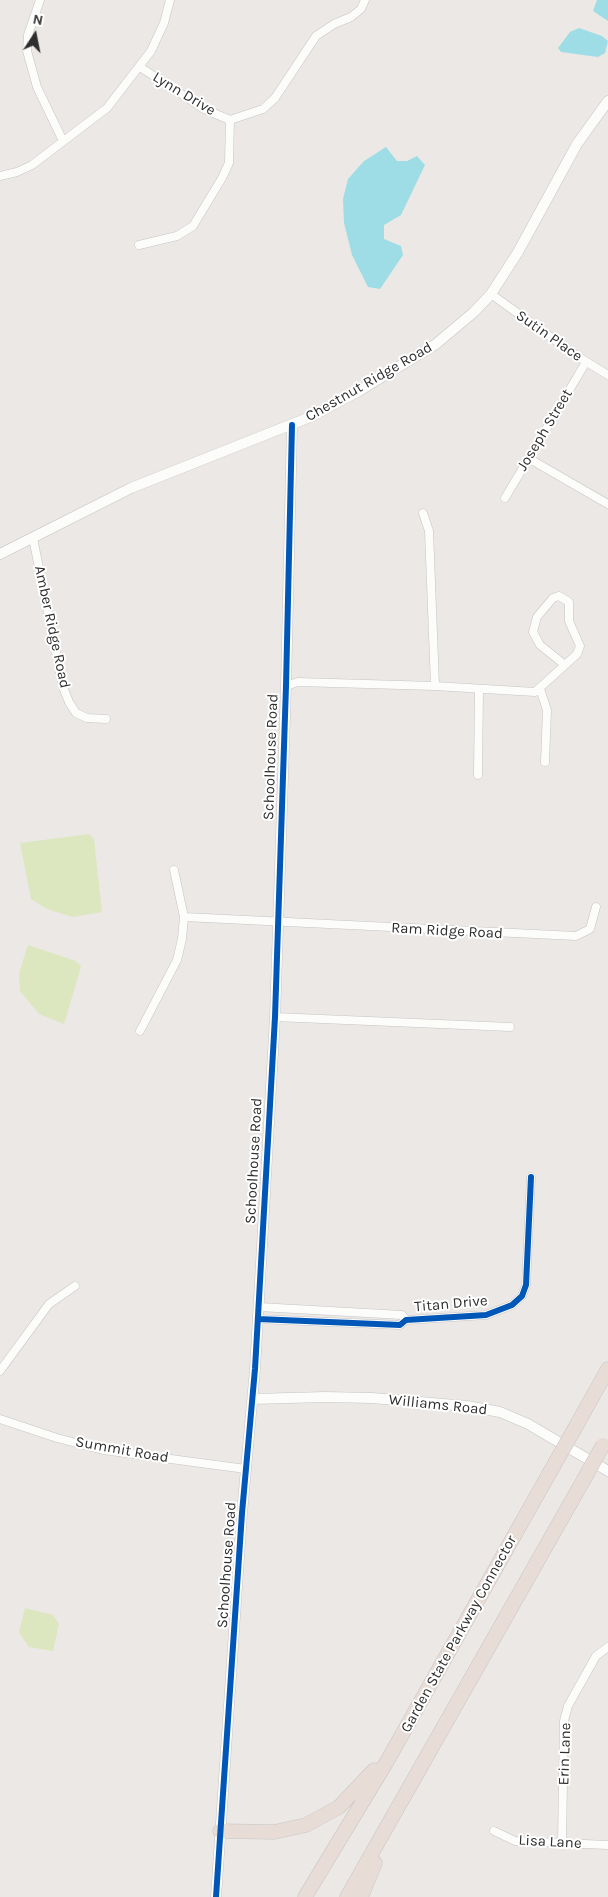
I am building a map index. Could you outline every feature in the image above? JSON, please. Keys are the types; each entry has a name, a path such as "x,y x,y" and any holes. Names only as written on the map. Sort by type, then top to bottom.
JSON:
{"highway":[{"name":"Garden State Parkway Connector","path":"305,1897 404,1732 608,1369"},
{"path":"347,1897 606,1441"},
{"path":"220,1831 281,1832 306,1825 327,1815 339,1808 360,1787 404,1732"},
{"path":"361,1897 412,1783"}],"street":[{"path":"40,0 28,35 27,51 37,87 63,141"},
{"path":"0,176 17,172 32,165 107,108 151,51 164,23 170,0"},
{"path":"139,245 177,236 192,226 202,214 229,163 230,120 263,109 275,98 316,36 334,24 351,17 361,9 365,0"},
{"name":"Lynn Drive","path":"140,67 204,109 230,120"},
{"name":"Chestnut Ridge Road","path":"0,554 131,488 292,425 359,391 436,344 468,317 491,294 518,252 577,144 608,101"},
{"name":"Sutin Place","path":"491,294 586,362 608,375"},
{"name":"Joseph Street","path":"504,498 586,362"},
{"name":"Schoolhouse Road","path":"216,1897 246,1469 253,1399 275,1017 292,425"},
{"path":"528,458 608,504"},
{"path":"423,513 429,531 435,686"},
{"name":"Amber Ridge Road","path":"33,538 63,687 68,702 76,713 87,718 106,719"},
{"path":"286,686 298,682 435,686 535,692 540,689 565,665 576,654 580,646 569,621 569,602 559,596 553,598 537,617 534,632 540,645 565,665"},
{"path":"478,775 479,689"},
{"path":"540,689 547,710 545,762"},
{"path":"140,1031 177,960 182,939 184,917 174,870"},
{"name":"Ram Ridge Road","path":"184,917 576,936 590,929 596,907"},
{"path":"275,1017 510,1027"},
{"name":"Titan Drive","path":"258,1319 400,1325 406,1320 486,1315 512,1305 522,1296 526,1285 531,1177"},
{"path":"0,1371 49,1304 76,1286"},
{"name":"Titan Drive","path":"259,1307 402,1315 406,1320"},
{"name":"Williams Road","path":"253,1399 372,1398 467,1406 500,1412 528,1424 608,1470"},
{"name":"Summit Road","path":"0,1419 57,1438 103,1450 246,1469"},
{"name":"Erin Lane","path":"562,1843 564,1721 568,1706 596,1656 608,1648"},
{"name":"Lisa Lane","path":"494,1831 515,1842 608,1845"}],"green space":[{"path":"89,834 94,839 102,912 73,917 47,909 31,899 20,843"},
{"path":"28,945 76,961 81,967 64,1024 39,1014 20,991 19,973"},
{"path":"25,1608 53,1615 59,1624 53,1651 29,1647 19,1632"}],"water":[{"path":"597,0 608,0 608,21 593,11"},
{"path":"579,28 602,36 608,41 605,53 598,57 561,52 558,48 570,32"},
{"path":"386,147 397,161 407,161 417,156 425,165 401,215 384,225 384,239 401,246 403,255 380,289 368,287 352,255 344,223 343,199 348,179 364,161"}],"cycle path":[{"path":"216,1897 242,1513 255,1369 275,1017 292,425"},
{"path":"258,1319 400,1325 406,1320 486,1315 512,1305 522,1296 526,1285 531,1177"}]}
